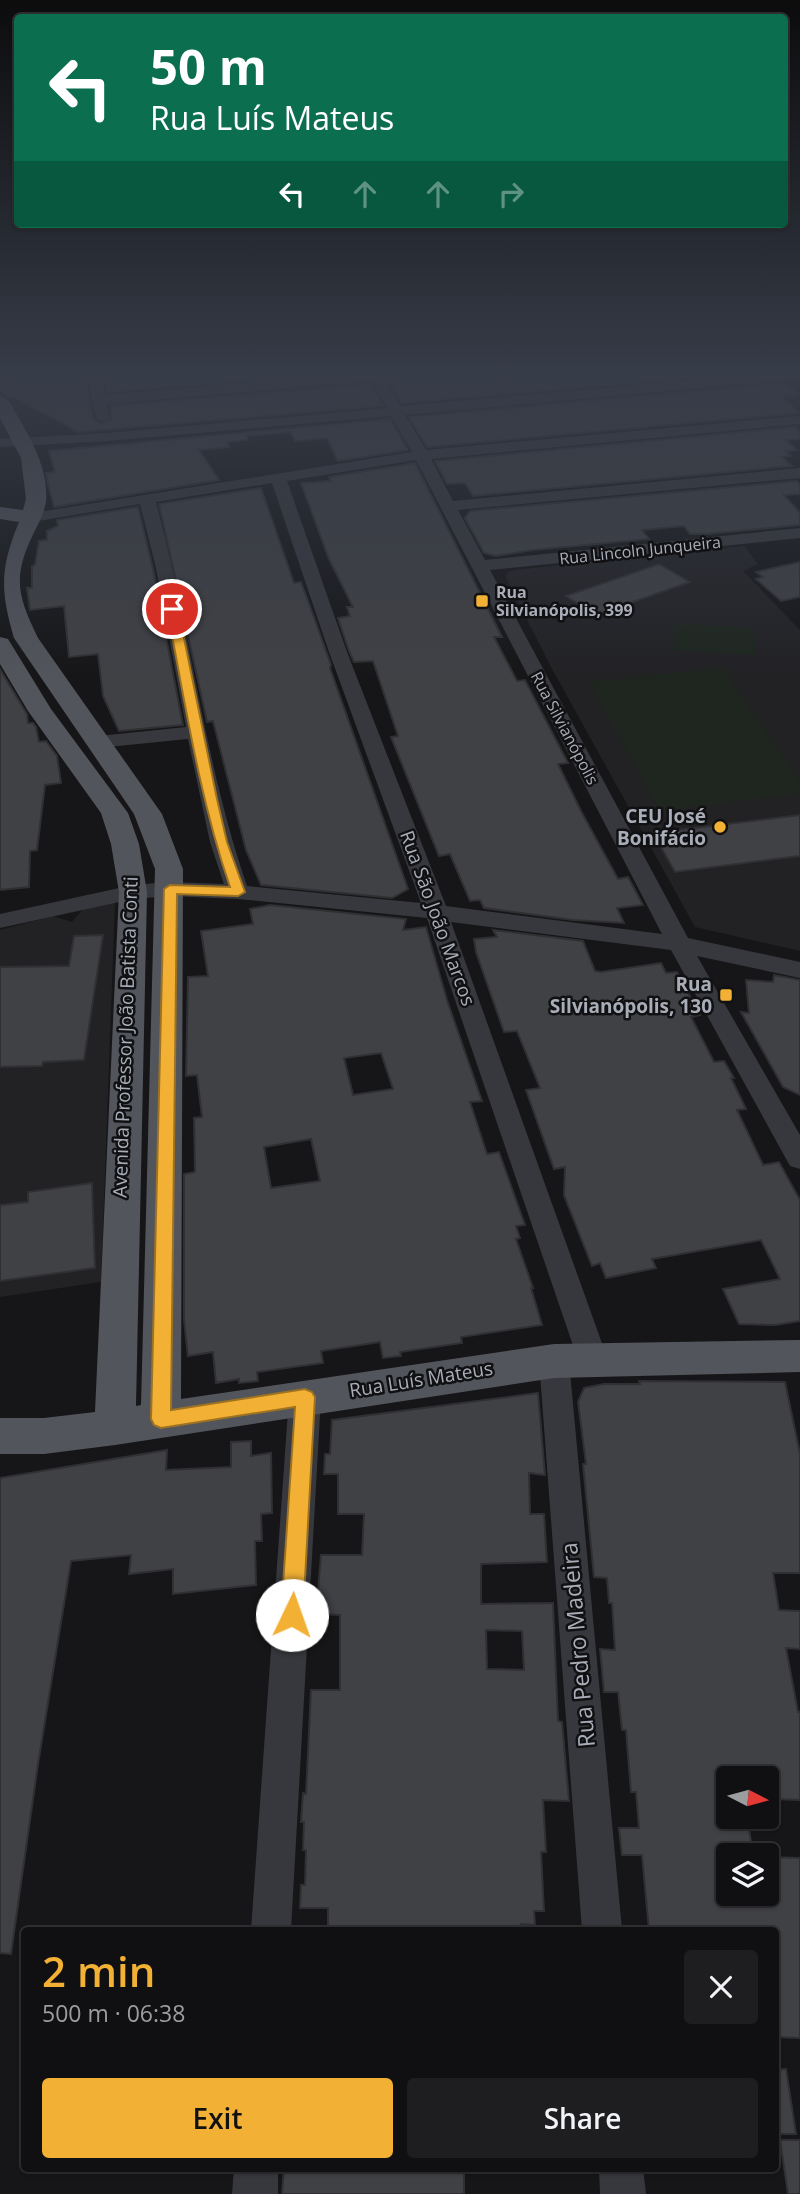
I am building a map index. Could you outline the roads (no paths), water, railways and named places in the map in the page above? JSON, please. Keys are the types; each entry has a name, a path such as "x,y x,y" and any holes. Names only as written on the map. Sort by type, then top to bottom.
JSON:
{"main road":[{"name":"Avenida Professor João Batista Conti","path":"30,473 35,485 36,499 32,517 9,570 7,589 13,609 26,638 148,814 169,870 161,1419"},
{"path":"0,489 0,505"},
{"path":"0,513 32,517"},
{"name":"Avenida Professor João Batista Conti","path":"0,644 40,711 114,813 125,844 133,891 115,1427"},
{"name":"Rua Luís Mateus","path":"0,1447 44,1436 554,1361 800,1356"},
{"name":"Rua Luís Mateus","path":"0,1436 44,1436"}],"street":[{"path":"32,517 307,473"},
{"name":"Rua Silvianópolis","path":"431,473 680,944 789,1120 800,1158"},
{"path":"448,506 796,473"},
{"name":"Rua São João Marcos","path":"278,478 338,652 437,914 593,1360"},
{"path":"147,499 165,568 196,732 221,842 238,892"},
{"name":"Rua Lincoln Junqueira","path":"479,566 800,533"},
{"path":"98,742 196,732"},
{"path":"0,921 133,891 170,889 238,892 395,907 680,944 800,971"},
{"name":"Rua Pedro Madeira","path":"554,1361 601,1927"},
{"path":"271,1927 305,1397"},
{"path":"255,2194 256,2172"},
{"path":"621,2172 623,2194"}],"place":[{"name":"Rua Silvianópolis, 399","path":"482,601"},
{"name":"CEU José Bonifácio","path":"720,827"},
{"name":"Rua Silvianópolis, 130","path":"726,995"}]}
